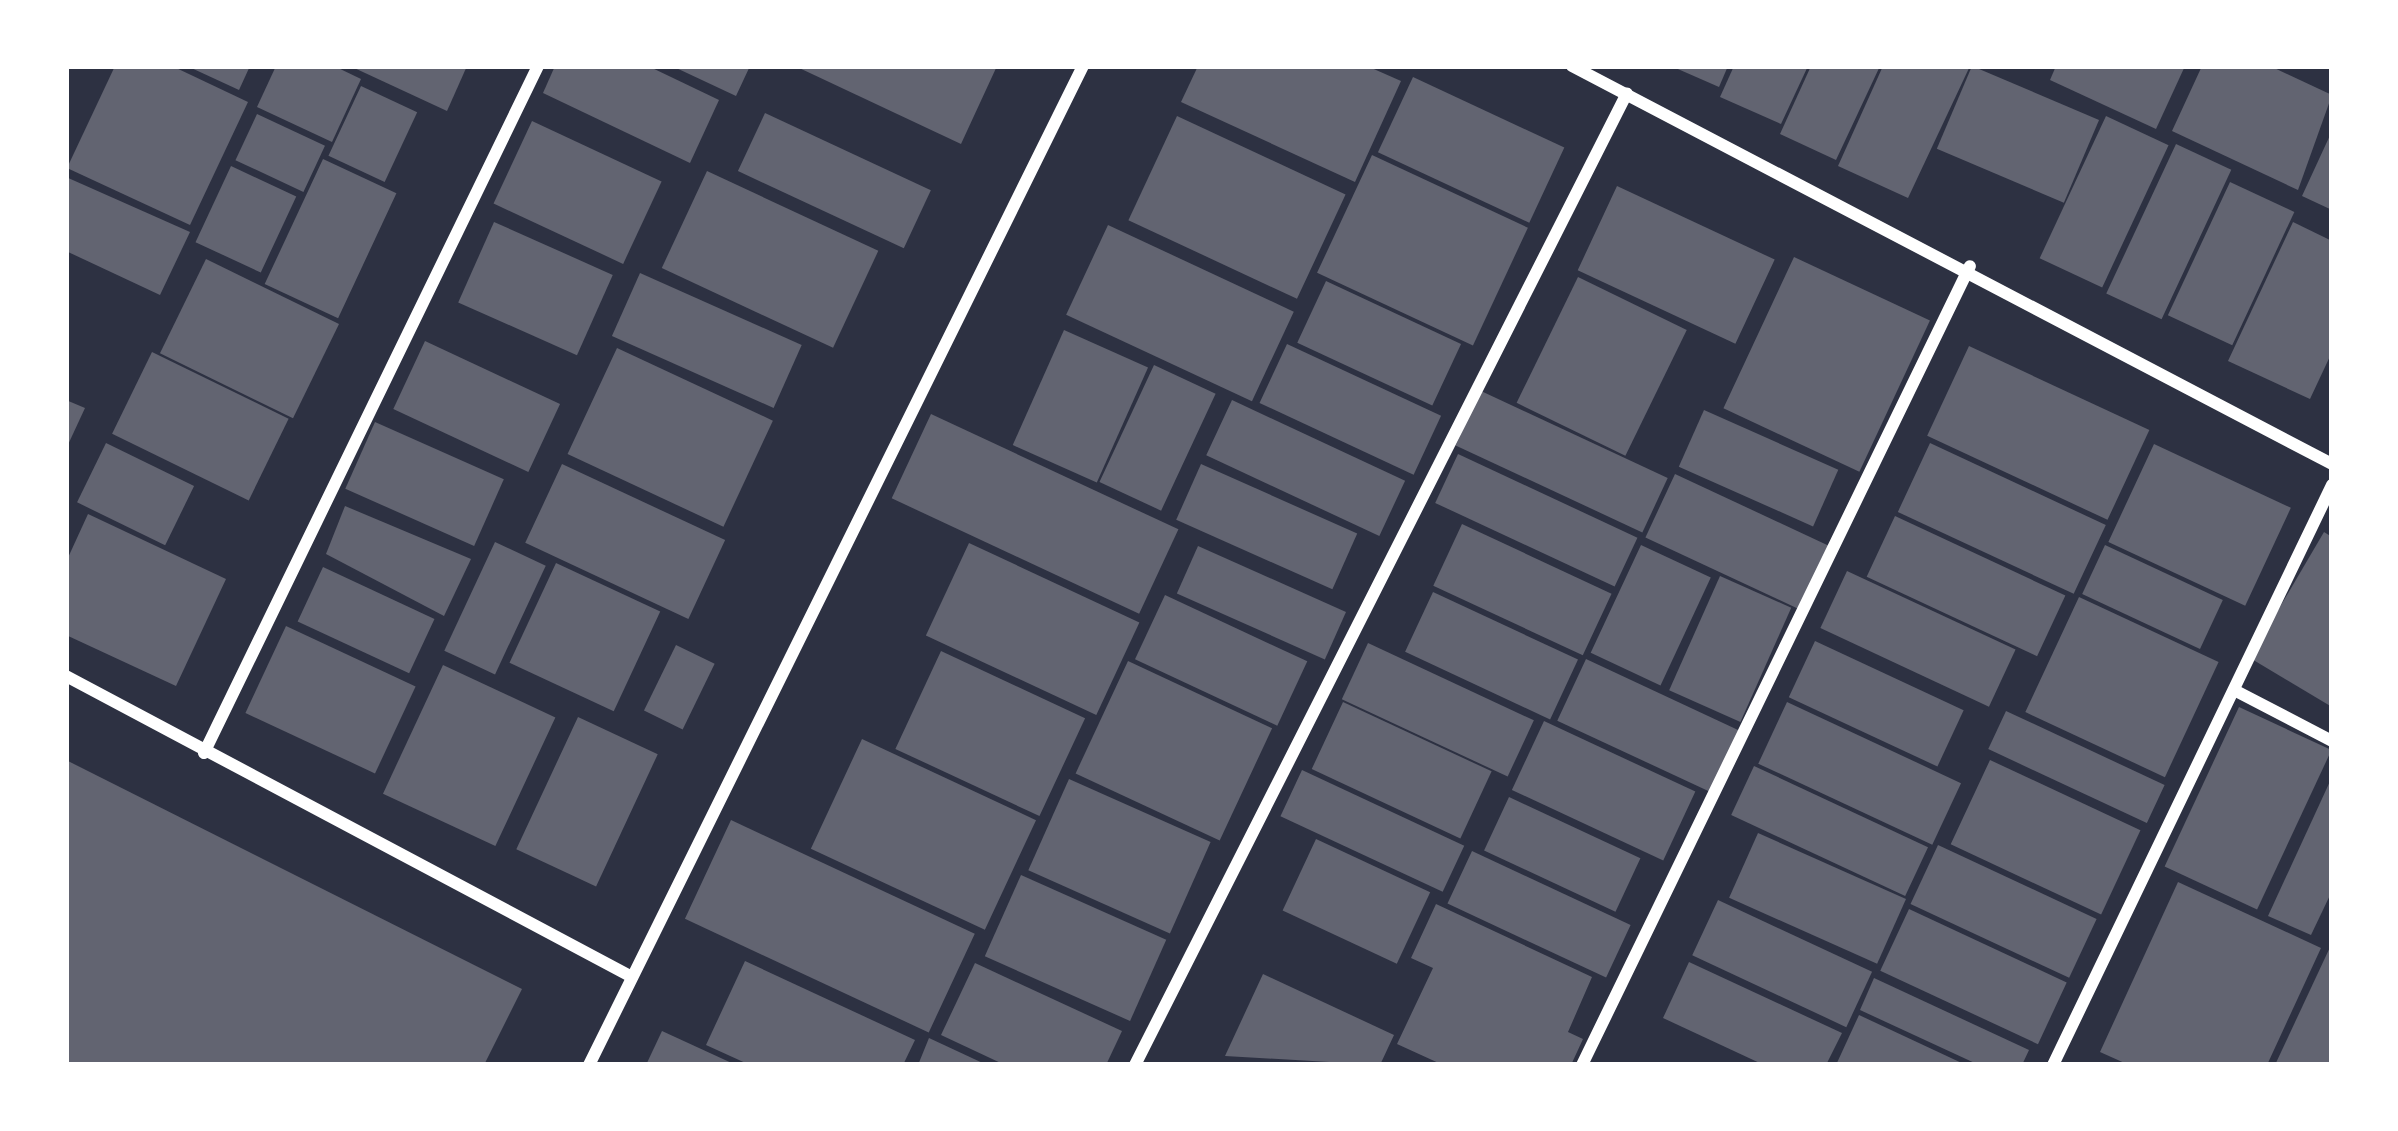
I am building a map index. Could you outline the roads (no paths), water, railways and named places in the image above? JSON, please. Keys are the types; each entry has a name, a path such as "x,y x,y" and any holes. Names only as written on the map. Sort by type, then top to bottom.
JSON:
{"street":[{"path":"203,753 538,66"},
{"path":"589,1065 1083,66"},
{"path":"1572,66 1970,266 2332,464"},
{"path":"1135,1065 1627,93"},
{"path":"1582,1065 1970,266"},
{"path":"2057,1064 2332,485"},
{"path":"66,676 203,753 632,977"},
{"path":"2234,689 2332,741"}]}
